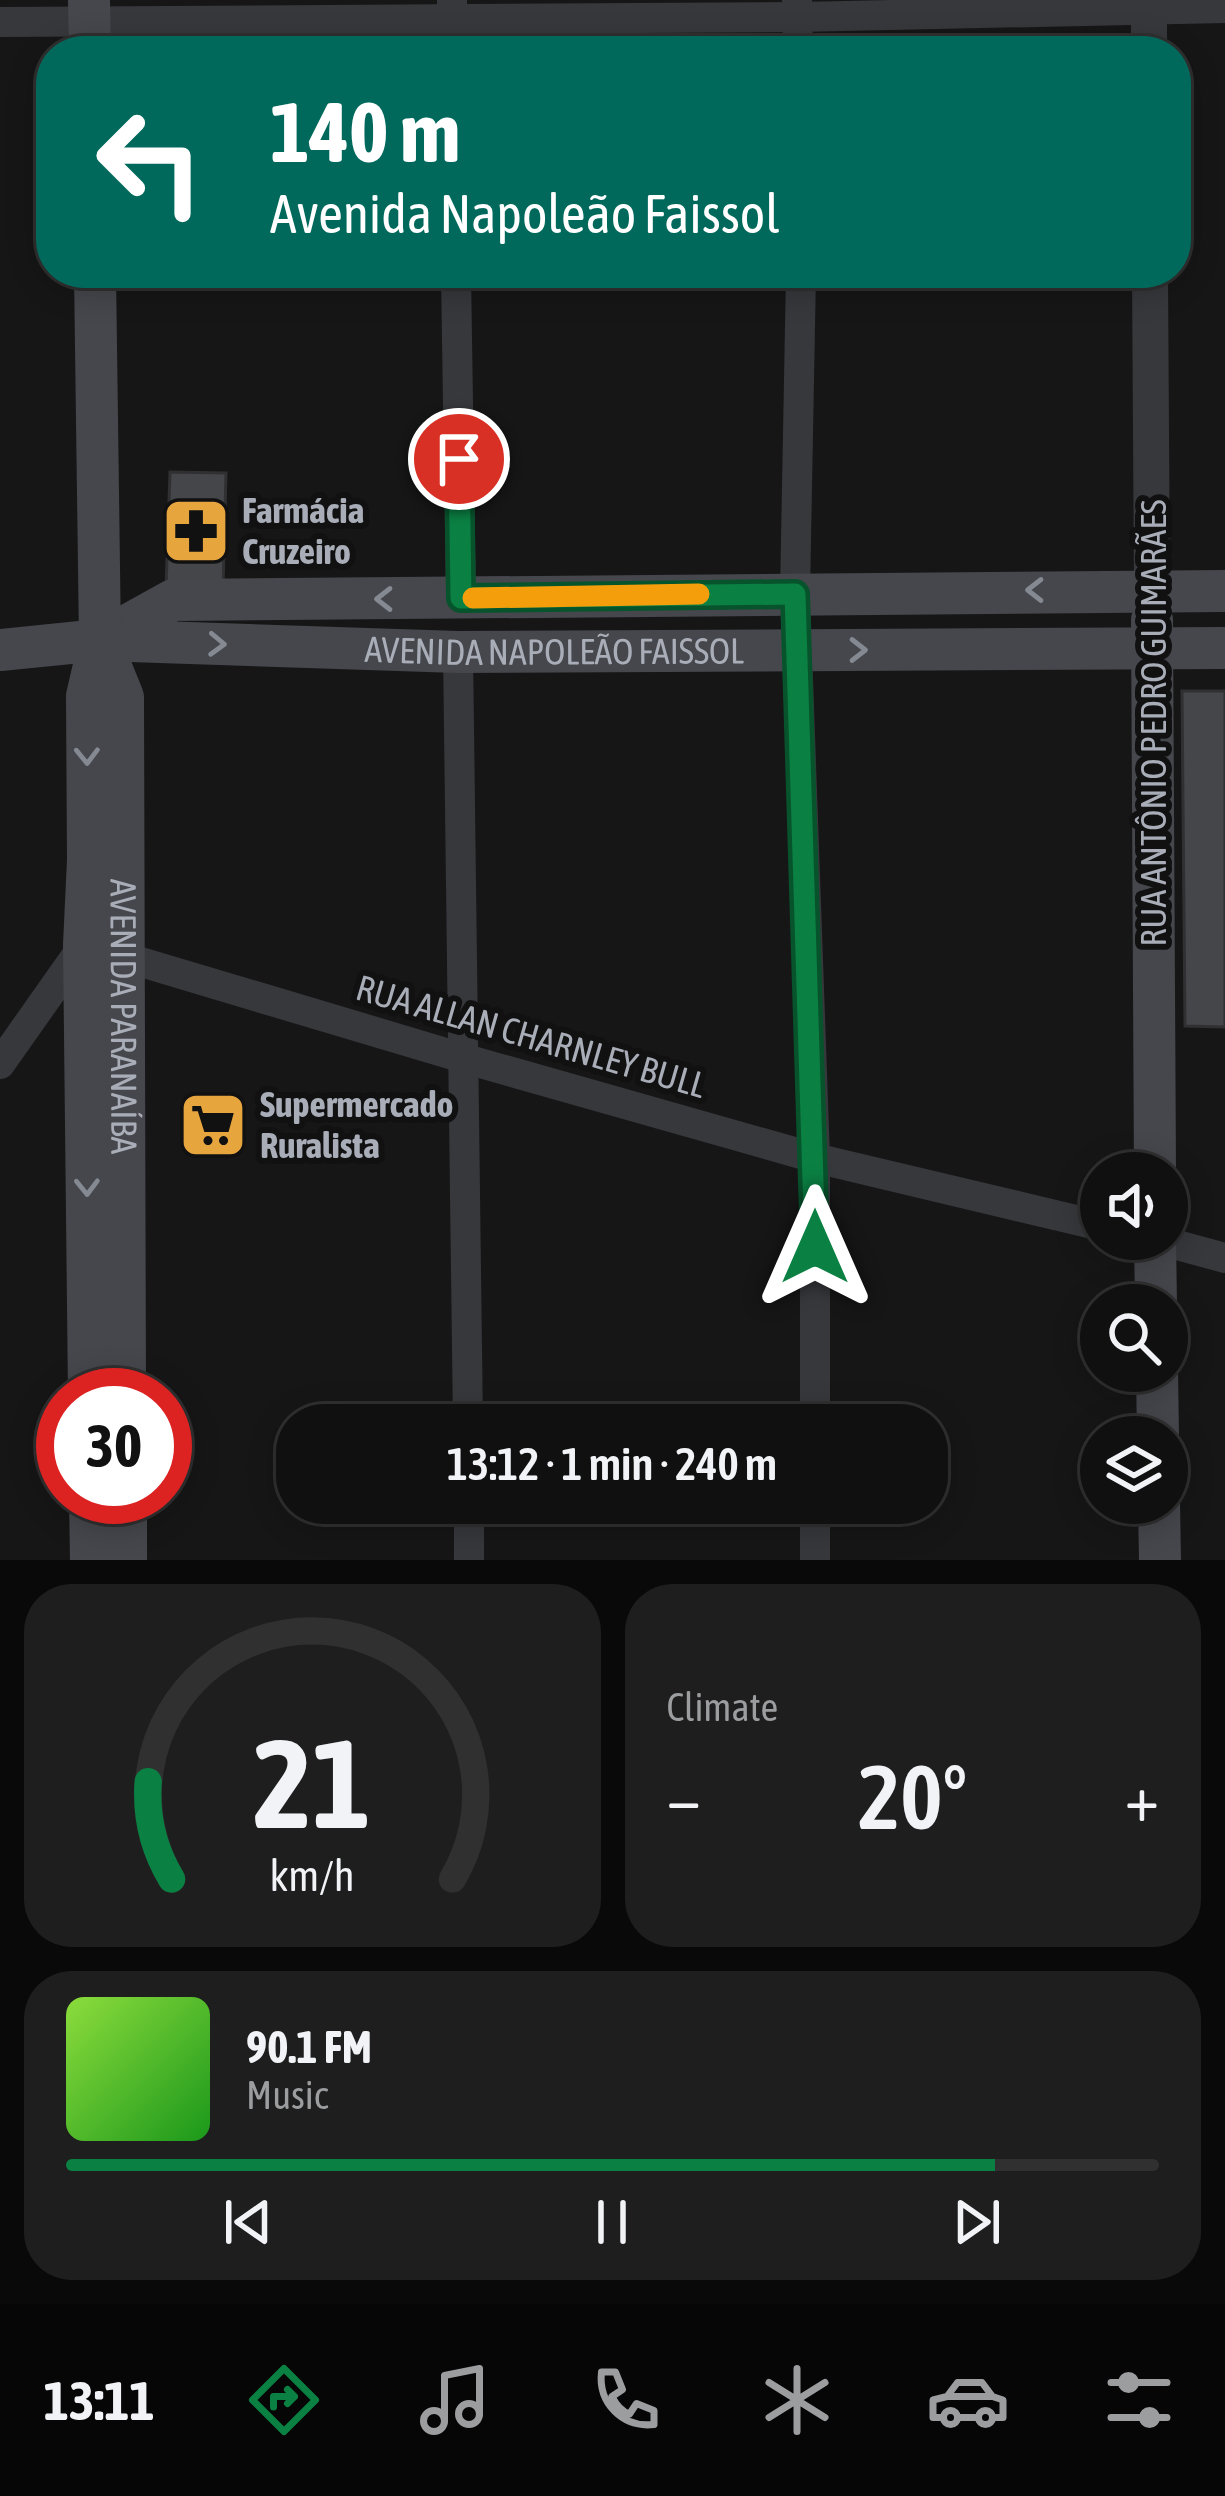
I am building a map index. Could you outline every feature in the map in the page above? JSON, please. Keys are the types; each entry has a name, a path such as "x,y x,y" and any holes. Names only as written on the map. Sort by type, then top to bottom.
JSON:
{"main road":[{"name":"AVENIDA PARANAÍBA","path":"91,1368 105,1133 105,950 124,698 100,640 94,288"},
{"name":"RUA ANTÔNIO PEDRO GUIMARÃES","path":"1152,589 1155,1152"},
{"name":"AVENIDA NAPOLEÃO FAISSOL","path":"100,640 173,600 1225,591"},
{"name":"AVENIDA NAPOLEÃO FAISSOL","path":"0,650 100,640 458,652 1225,648"},
{"name":"AVENIDA PARANAÍBA","path":"105,1133 123,1368"},
{"path":"90,1524 91,1560"},
{"path":"126,1524 126,1560"},
{"path":"1159,1524 1160,1560"}],"street":[{"path":"1149,4 1149,36"},
{"path":"0,22 89,24 452,9 1149,4 1225,8"},
{"path":"456,288 461,598"},
{"path":"801,288 795,594 815,1158 815,1404"},
{"name":"RUA ANTÔNIO PEDRO GUIMARÃES","path":"1150,288 1152,589"},
{"path":"458,652 468,1404"},
{"path":"0,1064 105,950"},
{"name":"RUA ALLAN CHARNLEY BULL","path":"105,950 815,1158 1080,1221"},
{"path":"1188,1248 1225,1258"},
{"path":"469,1524 470,1560"},
{"path":"815,1524 815,1560"}],"building":[{"name":"Farmácia Cruzeiro","path":"170,472 226,473 223,590 166,588"},
{"path":"1182,691 1225,691 1225,1027 1185,1026"}],"slow traffic":[{"path":"473,598 699,594"}],"place":[{"name":"Farmácia Cruzeiro","path":"196,531"},
{"name":"Supermercado Ruralista","path":"213,1125"}],"route":[{"path":"459,459 461,598 795,594 815,1247"}]}
